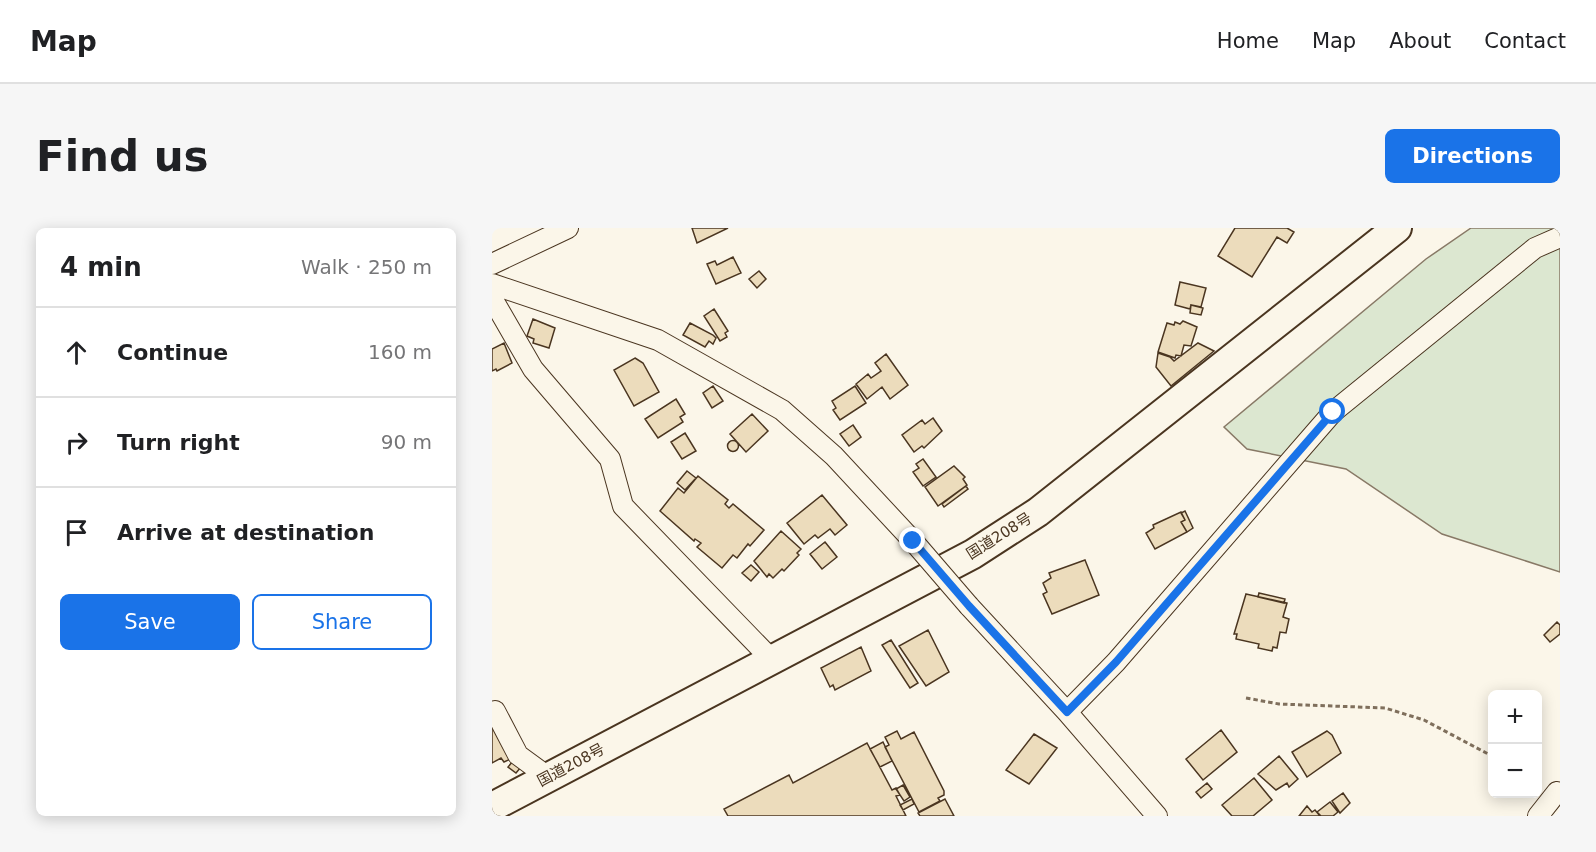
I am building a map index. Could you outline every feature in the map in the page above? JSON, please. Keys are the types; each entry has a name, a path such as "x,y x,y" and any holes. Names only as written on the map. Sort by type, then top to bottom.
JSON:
{"highway":[{"name":"国道208号","path":"492,807 973,554 1038,512 1397,228"}],"street":[{"path":"492,264 568,228"},
{"path":"1067,712 1116,662 1333,412 1535,249 1560,237"},
{"path":"492,284 658,340 782,410 834,456 913,541 969,606 1067,712 1156,816"},
{"path":"492,298 533,369 610,459 623,506 772,660"},
{"path":"492,712 495,711 518,755 548,777"},
{"path":"1538,816 1557,792"}],"path":[{"path":"1246,698 1314,706 1385,708 1424,720 1488,754"}],"green space":[{"path":"1471,228 1560,228 1560,572 1442,534 1346,469 1247,449 1224,427 1426,259"}],"building":[{"path":"692,228 728,228 697,243"},
{"path":"1235,228 1287,228 1294,232 1287,243 1277,237 1252,277 1218,256"},
{"path":"733,257 741,273 716,284 707,264 715,261 717,265"},
{"path":"759,271 766,279 757,288 749,279"},
{"path":"1180,282 1206,288 1201,307 1191,305 1190,309 1175,305"},
{"path":"1191,305 1203,308 1201,315 1190,313"},
{"path":"714,309 728,331 725,333 727,337 720,341 704,316"},
{"path":"533,319 555,328 549,348 533,343 534,339 527,336"},
{"path":"1183,321 1197,327 1191,346 1184,345 1181,356 1176,355 1175,358 1158,352 1167,323 1174,325 1175,322 1180,324"},
{"path":"690,323 713,335 716,338 713,344 709,341 705,347 683,335"},
{"path":"504,343 512,363 497,371 496,369 492,371 492,349"},
{"path":"1198,343 1214,351 1171,386 1156,367 1158,353 1174,361"},
{"path":"886,354 908,385 890,399 882,387 867,399 856,384 868,374 871,378 881,371 875,363"},
{"path":"635,358 643,363 659,392 634,406 614,370"},
{"path":"713,386 723,401 712,408 703,393"},
{"path":"855,386 866,403 840,420 833,410 836,408 832,401"},
{"path":"676,399 685,414 680,417 683,422 658,438 645,419"},
{"path":"752,414 768,431 746,452 730,434"},
{"path":"933,418 942,431 924,448 922,446 914,452 902,435 922,420 925,424"},
{"path":"853,425 861,437 849,446 840,434"},
{"path":"685,433 696,451 682,459 671,442"},
{"path":"733,441 737,442 737,450 733,451 729,450 728,446 729,442"},
{"path":"923,459 936,477 923,486 913,472 919,468 916,464"},
{"path":"954,466 965,477 963,479 967,485 938,506 925,487"},
{"path":"687,471 696,478 685,490 677,483"},
{"path":"698,476 728,500 725,504 729,508 733,504 764,530 737,558 733,555 722,568 697,547 701,543 695,539 694,541 660,511 678,488 684,493"},
{"path":"966,486 968,489 944,507 942,504"},
{"path":"822,495 847,525 835,535 830,529 818,538 815,535 804,544 787,523"},
{"path":"1185,511 1193,528 1187,532 1181,522 1185,520 1181,513"},
{"path":"1181,512 1185,520 1181,522 1187,532 1155,549 1146,533 1154,528 1153,525"},
{"path":"781,531 801,549 797,553 799,555 784,571 782,569 773,578 769,574 767,577 754,561"},
{"path":"825,542 837,557 822,569 810,554"},
{"path":"1085,560 1099,595 1052,614 1043,594 1047,592 1043,583 1051,578 1049,573"},
{"path":"751,565 759,572 751,581 742,573"},
{"path":"1259,593 1285,599 1284,603 1258,597"},
{"path":"1246,594 1287,603 1283,617 1289,619 1286,633 1280,632 1277,648 1273,647 1272,651 1258,648 1259,644 1236,639 1237,634 1234,634"},
{"path":"1557,622 1560,625 1560,634 1550,642 1544,635"},
{"path":"928,630 949,672 926,686 899,646"},
{"path":"891,640 918,683 910,688 882,645"},
{"path":"861,647 871,671 835,690 833,685 830,687 821,668"},
{"path":"498,723 515,757 504,762 501,758 492,763 492,727"},
{"path":"1221,730 1237,752 1203,780 1186,759"},
{"path":"897,731 901,739 914,732 944,791 944,795 938,798 940,801 919,812 885,747 889,745 885,737"},
{"path":"1327,731 1332,735 1341,753 1307,777 1292,752"},
{"path":"1034,734 1057,748 1029,784 1006,770"},
{"path":"883,742 892,761 880,767 870,749"},
{"path":"867,743 892,790 896,788 900,795 896,796 906,816 728,816 724,809 789,775 793,783"},
{"path":"518,755 526,761 516,773 508,767"},
{"path":"1279,756 1298,779 1289,787 1287,783 1276,790 1258,774"},
{"path":"1254,778 1272,800 1253,816 1232,816 1222,805"},
{"path":"1207,783 1212,789 1201,798 1196,792"},
{"path":"903,785 910,797 904,801 896,789"},
{"path":"1343,793 1350,803 1340,813 1332,801"},
{"path":"912,799 914,804 903,810 900,805"},
{"path":"945,799 954,816 920,816 918,813"},
{"path":"1330,802 1338,812 1333,816 1321,816 1317,812"},
{"path":"1307,806 1312,812 1315,810 1320,816 1299,816"}],"route":[{"path":"913,541 969,606 1067,712 1116,662 1333,412"}]}
